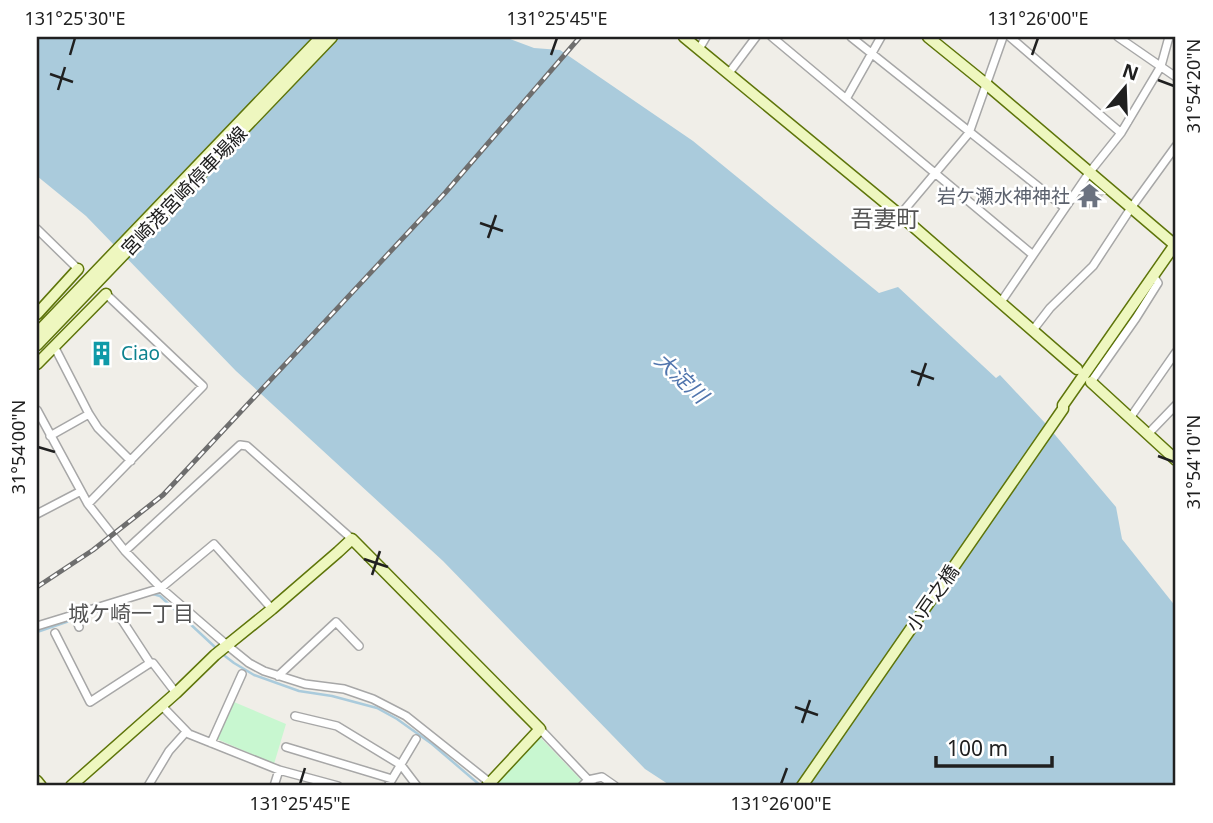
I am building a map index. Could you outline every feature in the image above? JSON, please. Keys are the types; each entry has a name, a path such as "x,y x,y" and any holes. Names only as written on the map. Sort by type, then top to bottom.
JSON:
{"street":[{"name":"宮崎港宮崎停車場線","path":"37,345 106,267 321,37"},
{"name":"宮崎港宮崎停車場線","path":"37,333 106,267 332,37"},
{"path":"684,37 900,215 1077,369"},
{"path":"699,49 706,37"},
{"path":"729,73 756,37"},
{"path":"772,37 1033,254"},
{"path":"851,37 1065,208"},
{"path":"846,99 881,37"},
{"path":"928,37 1176,245"},
{"path":"900,215 969,133 1003,37"},
{"path":"1010,37 1121,133"},
{"path":"1118,37 1176,77"},
{"path":"1001,302 1089,173 1121,133 1161,66 1169,37"},
{"path":"1032,330 1050,308 1093,266 1176,146"},
{"path":"37,229 78,269 37,313"},
{"name":"小戸之橋","path":"802,786 1176,245"},
{"path":"1154,277 1158,283 1091,382 1176,460"},
{"path":"37,364 106,294 203,386 88,504"},
{"path":"54,346 98,428 131,461"},
{"path":"1130,418 1176,352"},
{"path":"1147,434 1176,405"},
{"path":"37,411 88,504 125,551 161,588 248,663 305,684 344,689 373,699 406,716 491,785 540,729"},
{"path":"50,436 89,414"},
{"path":"125,551 240,445 247,446 352,539 540,729 588,784 603,777 615,786"},
{"path":"37,514 81,491"},
{"path":"71,786 215,655 352,539"},
{"path":"37,626 161,588 214,544 272,609"},
{"path":"118,614 150,663 153,663 176,693"},
{"path":"75,615 79,627"},
{"path":"278,676 336,622 359,646"},
{"path":"55,633 90,702 150,663"},
{"path":"211,743 242,674"},
{"path":"162,706 186,732 279,770 338,786"},
{"path":"295,716 337,726 401,765 417,786"},
{"path":"148,786 169,751 186,732"},
{"path":"286,747 390,783 416,739"},
{"path":"274,786 279,770"}],"shaded area":[{"name":"岩ケ瀬水神神社","path":"1089,182 1105,193 1092,210 1076,199"}],"green space":[{"path":"234,702 286,724 274,764 217,739"},
{"path":"539,736 582,781 577,786 501,786 497,782"}],"water":[{"name":"大淀川","path":"37,37 505,37 534,48 560,50 693,141 879,293 898,287 996,378 1000,375 1045,423 1116,507 1122,539 1176,607 1176,786 671,786 645,769 443,561 236,371 86,216 37,176"}],"waterway":[{"path":"153,594 160,596 216,648"},
{"path":"37,632 116,605"},
{"path":"221,653 254,675 299,691 332,696 377,708 432,744 481,786"}],"railway":[{"path":"37,587 93,550 163,495 445,193 580,37"}],"place":[{"name":"岩ケ瀬水神神社","path":"1090,196"},
{"name":"Ciao","path":"101,353"}],"district":[{"name":"吾妻町","path":"885,219"},
{"name":"城ケ崎一丁目","path":"131,614"}]}
